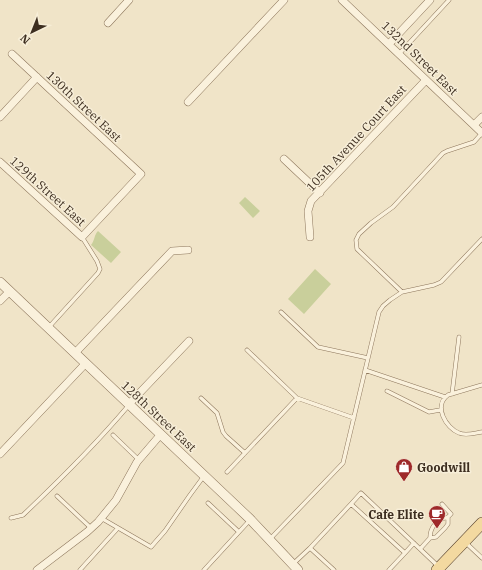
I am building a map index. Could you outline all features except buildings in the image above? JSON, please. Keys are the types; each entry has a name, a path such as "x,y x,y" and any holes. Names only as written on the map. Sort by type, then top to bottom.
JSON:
{"main road":[{"path":"438,569 482,523"}],"street":[{"path":"108,23 129,0"},
{"path":"188,102 284,0"},
{"name":"132nd Street East","path":"342,0 482,133"},
{"path":"389,44 430,0"},
{"name":"130th Street East","path":"12,54 141,174 82,237"},
{"path":"0,117 37,77"},
{"name":"105th Avenue Court East","path":"310,237 308,208 310,204 426,80"},
{"path":"474,125 482,117"},
{"path":"284,159 320,193"},
{"name":"129th Street East","path":"0,162 82,237"},
{"path":"75,353 172,251 188,250"},
{"name":"128th Street East","path":"0,282 250,519 295,567"},
{"path":"0,301 10,291"},
{"path":"130,404 189,341"},
{"path":"0,454 86,363"},
{"path":"37,570 102,518 116,500 139,460 161,434"}],"lane":[{"path":"399,54 449,0"},
{"path":"402,292 357,249 356,240 372,223 393,207 443,153 474,142 482,133"},
{"path":"48,328 100,270 97,261 82,237"},
{"path":"269,540 343,463 379,312 383,306 402,292 441,282 482,239"},
{"path":"281,312 318,347 368,358"},
{"path":"452,394 459,337"},
{"path":"246,350 297,398 354,418"},
{"path":"365,370 445,397"},
{"path":"482,385 445,397 440,410 449,425 458,432 467,434 482,432"},
{"path":"388,391 429,412 440,410"},
{"path":"201,398 217,413 223,432 226,436 245,453"},
{"path":"227,472 297,398"},
{"path":"11,518 23,515 80,459 130,404"},
{"path":"114,435 139,460"},
{"path":"102,518 150,547 165,531 204,476"},
{"path":"295,567 310,548 361,493 414,543 438,569"},
{"path":"57,496 91,528"},
{"path":"208,503 239,532"},
{"path":"351,504 405,553"},
{"path":"420,549 430,538 436,537 448,524 448,517 451,514 442,504"},
{"path":"430,538 432,527 443,518 448,517"},
{"path":"204,570 250,519"},
{"path":"80,570 118,528"},
{"path":"464,541 482,558"},
{"path":"389,570 414,543"},
{"path":"310,548 334,570"}],"green space":[{"path":"245,197 260,211 253,218 239,203"},
{"path":"98,231 121,252 111,263 91,245"},
{"path":"315,269 331,284 304,314 288,299"}],"place":[{"name":"Goodwill","path":"404,482"},
{"name":"Cafe Elite","path":"437,529"}]}
